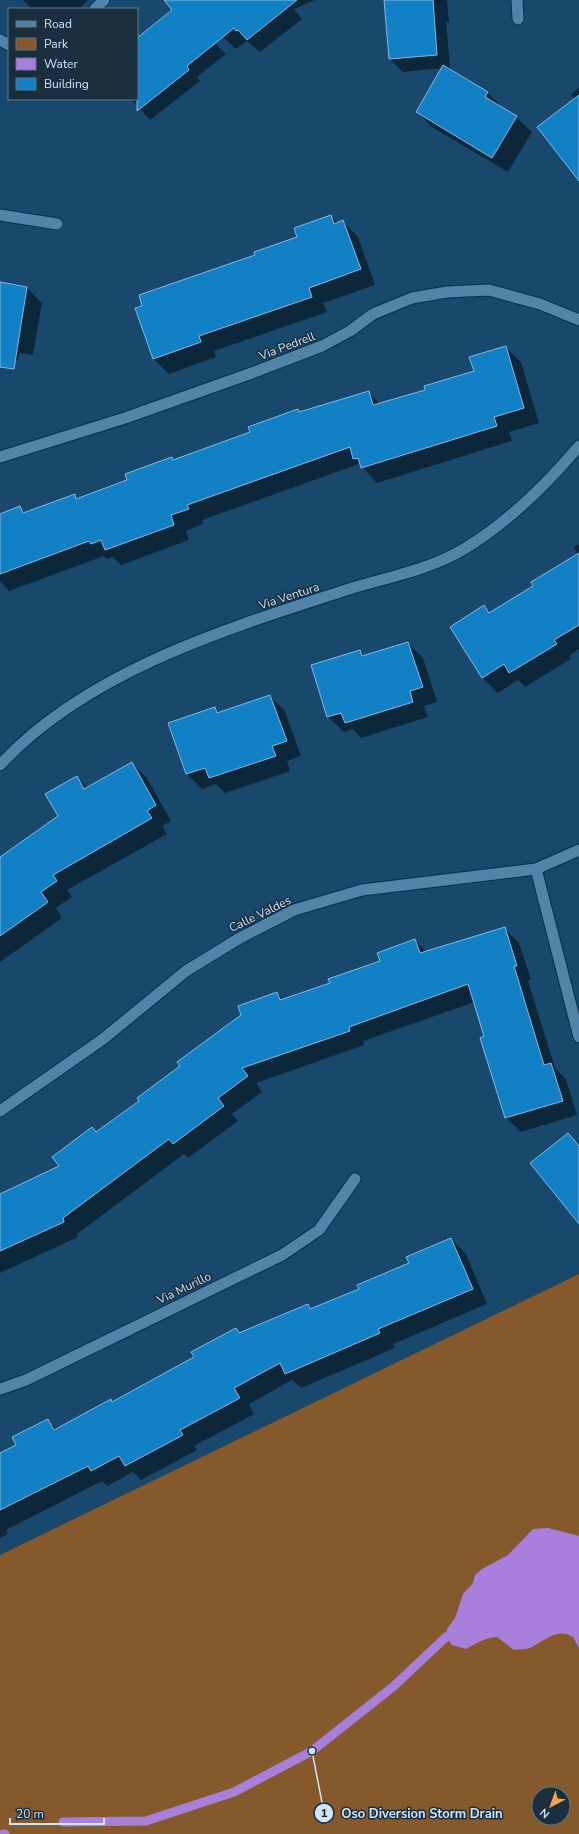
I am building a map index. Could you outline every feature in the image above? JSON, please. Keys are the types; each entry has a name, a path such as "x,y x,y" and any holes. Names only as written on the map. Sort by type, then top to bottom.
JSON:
{"street":[{"path":"96,8 104,0"},
{"path":"517,0 518,19"},
{"path":"0,215 58,224"},
{"name":"Via Pedrell","path":"0,457 125,418 249,374 322,346 350,331 373,314 412,298 447,292 489,290 540,304 579,320"},
{"name":"Via Ventura","path":"0,765 50,720 102,687 153,661 232,629 350,589 440,562 464,550 498,526 559,470 579,446"},
{"name":"Calle Valdes","path":"0,1110 103,1039 186,971 238,939 294,910 362,890 536,869 579,850"},
{"path":"536,869 579,1037"},
{"name":"Via Murillo","path":"0,1389 26,1380 282,1255 319,1230 355,1178"}],"green space":[{"path":"579,1274 579,1834 0,1834 0,1555"}],"water":[{"path":"548,1528 579,1536 579,1648 573,1637 567,1634 556,1634 530,1648 514,1650 497,1637 484,1640 466,1649 452,1645 446,1637 447,1629 455,1618 463,1594 473,1583 475,1575 482,1569 508,1555 533,1529"}],"building":[{"path":"164,0 297,0 247,40 238,30 236,31 234,28 187,66 189,70 137,111 138,37 172,10"},
{"path":"384,0 433,0 437,55 389,59"},
{"path":"443,65 488,92 485,97 517,116 492,158 416,112"},
{"path":"579,95 579,181 537,127"},
{"path":"331,215 334,224 343,220 361,269 309,288 312,297 199,336 201,342 153,359 135,308 142,306 139,295 255,255 254,252 297,237 294,228"},
{"path":"0,282 27,287 14,369 0,367"},
{"path":"506,346 524,408 494,417 497,426 361,468 358,458 353,459 350,447 187,505 189,509 171,515 174,525 105,550 101,540 91,544 89,541 0,574 0,514 20,506 23,513 75,494 76,499 127,480 125,474 172,457 173,460 250,432 248,427 298,409 299,412 369,391 373,405 425,390 424,386 474,371 469,357"},
{"path":"579,553 579,625 554,640 557,644 509,673 504,664 482,678 450,627 484,605 489,613 533,586 531,582"},
{"path":"408,642 423,687 410,691 413,702 345,723 341,713 327,717 311,665 360,650 362,656"},
{"path":"270,695 287,741 272,746 276,756 209,778 205,768 186,774 168,723 215,707 217,713"},
{"path":"132,762 156,805 147,811 152,818 53,875 57,881 41,892 48,902 0,936 0,857 58,816 45,794 77,776 84,789"},
{"path":"505,927 517,966 514,966 544,1065 551,1063 563,1101 505,1118 480,1038 484,1036 468,984 349,1027 350,1031 242,1068 248,1076 218,1098 224,1106 173,1144 169,1139 63,1218 64,1222 0,1251 0,1194 59,1166 52,1157 92,1127 96,1132 139,1101 137,1098 180,1066 177,1062 241,1015 238,1006 277,992 280,1000 330,983 328,979 380,961 377,953 415,939 420,953"},
{"path":"568,1133 579,1146 579,1224 530,1163"},
{"path":"451,1238 473,1289 378,1329 380,1333 285,1374 280,1363 234,1388 240,1398 180,1430 183,1435 125,1466 119,1456 91,1471 88,1466 0,1510 0,1453 16,1445 12,1437 48,1419 54,1430 111,1399 112,1402 194,1357 191,1352 236,1328 239,1333 308,1304 310,1309 359,1289 357,1285 409,1263 406,1257"}],"waterway":[{"path":"63,1822 146,1821 234,1792 312,1751 394,1686 446,1637 457,1632"}],"place":[{"name":"Oso Diversion Storm Drain","path":"312,1751"}]}
